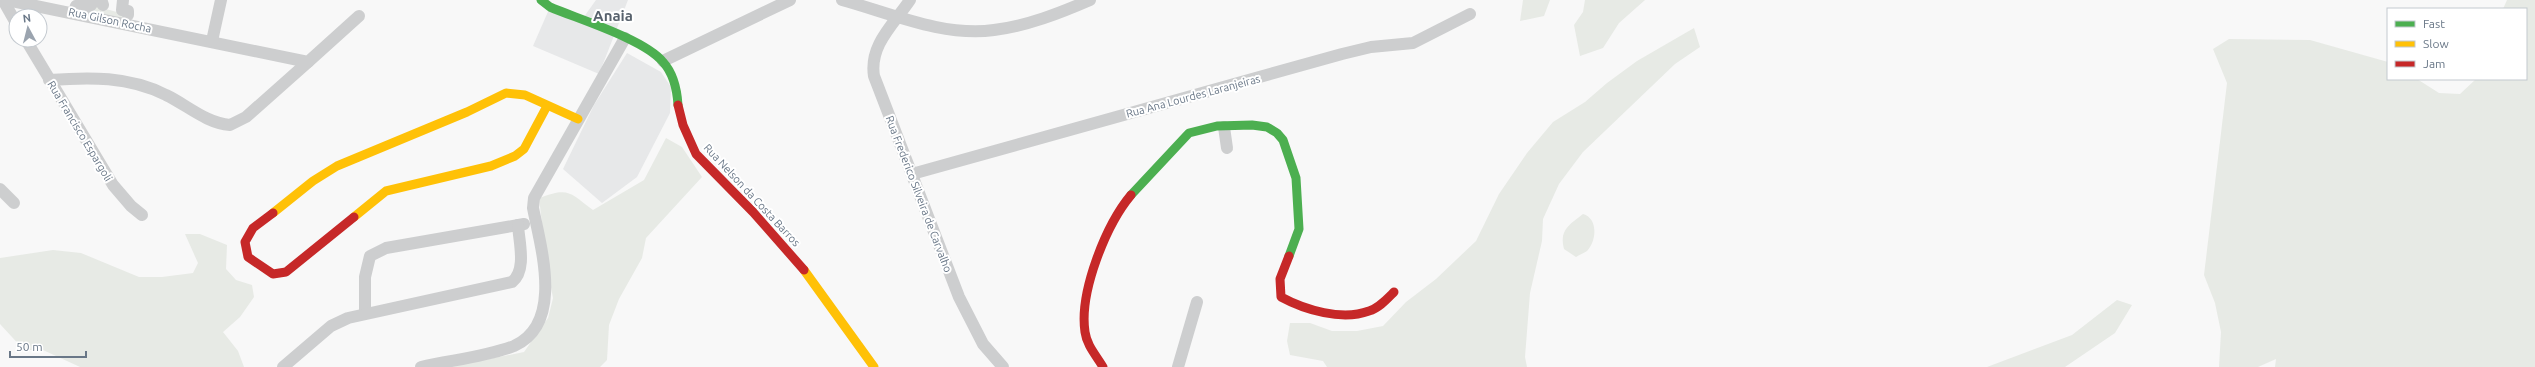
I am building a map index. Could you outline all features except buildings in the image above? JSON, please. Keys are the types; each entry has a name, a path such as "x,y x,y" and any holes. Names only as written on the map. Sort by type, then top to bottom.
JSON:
{"street":[{"path":"3,0 8,9"},
{"name":"Rua Gilson Rocha","path":"7,0 74,12 308,62"},
{"path":"123,0 122,10 128,11 128,15"},
{"path":"212,41 221,0"},
{"name":"Rua Nelson da Costa Barros","path":"541,0 550,8 625,38 648,50 663,61 672,75 677,89 678,107 682,125 696,154 753,212 801,266 874,367"},
{"path":"663,61 790,0"},
{"path":"842,0 898,18 954,29 993,31 1025,24 1089,0"},
{"name":"Rua Frederico Silveira de Carvalho","path":"910,0 878,46 872,64 874,76 952,282 969,320 983,344 1003,367"},
{"path":"74,12 76,6 91,5 92,1 104,2 101,18"},
{"name":"Rua Ana Lourdes Laranjeiras","path":"912,174 1342,54 1371,47 1413,44 1470,14"},
{"path":"49,80 92,78 136,83 165,94 207,118 230,125 246,117 359,16"},
{"path":"421,367 516,345 536,325 543,310 547,284 533,208 535,194 625,38"},
{"name":"Rua Francisco Espargoli","path":"31,48 113,185 131,206 142,214"},
{"path":"547,106 524,149 516,156 491,166 386,191 286,272 273,274 248,256 245,242 253,228 314,181 337,166 467,112 506,93 525,95 578,119"},
{"path":"1103,367 1088,343 1084,311 1090,285 1115,218 1189,132 1199,127 1261,126 1276,132 1284,141 1293,161 1299,229 1292,255 1279,277 1278,288 1281,297 1291,304 1308,308 1357,314 1378,307 1394,292"},
{"path":"1224,127 1227,148"},
{"path":"0,189 14,203"},
{"path":"365,313 365,277 370,256 386,248 536,222"},
{"path":"283,367 331,326 365,313 512,282 519,275 521,268 518,225"},
{"path":"1178,367 1197,302"}],"shaded area":[{"path":"596,0 628,0 599,74 533,46 550,7 581,21"},
{"path":"1523,0 1550,0 1544,16 1520,21"},
{"path":"1585,0 1645,0 1619,23 1603,48 1580,56 1574,25 1583,12"},
{"path":"2507,0 2535,0 2535,367 2275,367 2276,359 2258,367 2219,367 2221,332 2215,303 2204,275 2227,83 2213,49 2229,39 2310,40 2387,62 2387,80 2419,80 2439,93 2460,94 2475,80 2527,80 2527,8 2503,8"},
{"path":"91,5 128,15 127,23 101,18 76,6"},
{"path":"1694,28 1700,47 1675,64 1583,152 1559,184 1543,219 1542,241 1530,293 1525,357 1527,367 1327,367 1323,361 1290,355 1287,341 1290,323 1310,323 1332,331 1357,331 1383,326 1406,302 1436,279 1476,241 1499,194 1527,153 1553,122 1585,102 1607,83 1637,61"},
{"path":"627,53 661,72 671,87 670,113 637,177 602,203 563,169 594,105"},
{"path":"666,138 682,147 702,177 646,238 642,258 619,299 609,325 607,360 600,367 449,367 524,352 548,318 553,298 547,266 539,198 557,193 568,193 579,199 593,210 644,180"},
{"path":"1583,214 1588,216 1591,220 1594,236 1593,242 1587,251 1576,257 1564,249 1563,237 1566,228"},
{"path":"185,234 200,234 227,245 226,269 236,280 252,285 254,297 240,317 223,332 238,351 244,367 80,367 43,350 24,350 0,324 0,258 53,250 81,253 139,277 162,277 193,273 198,263"},
{"path":"2117,300 2132,305 2115,333 2065,367 1987,367 2072,335"}],"traffic: fast":[{"path":"541,0 550,7 610,30 641,45 654,54 663,62 670,72 676,88 678,105"},
{"path":"1131,195 1189,133 1217,126 1252,125 1267,127 1277,133 1283,140 1296,178 1299,229 1289,256"}],"traffic: slow":[{"path":"273,213 313,181 337,166 467,112 506,93 525,95 578,119"},
{"path":"354,217 386,191 491,166 515,156 524,149 547,106"},
{"path":"804,270 874,367"}],"traffic: jam":[{"path":"678,105 683,125 696,154 753,212 804,270"},
{"path":"1103,367 1086,337 1084,316 1086,298 1090,279 1104,241 1112,223 1131,195"},
{"path":"273,213 253,228 245,242 248,257 273,274 286,272 354,217"},
{"path":"1289,256 1280,279 1281,297 1312,310 1324,313 1347,315 1358,314 1376,308 1394,292"}],"district":[{"name":"Anaia","path":"613,15"}]}
